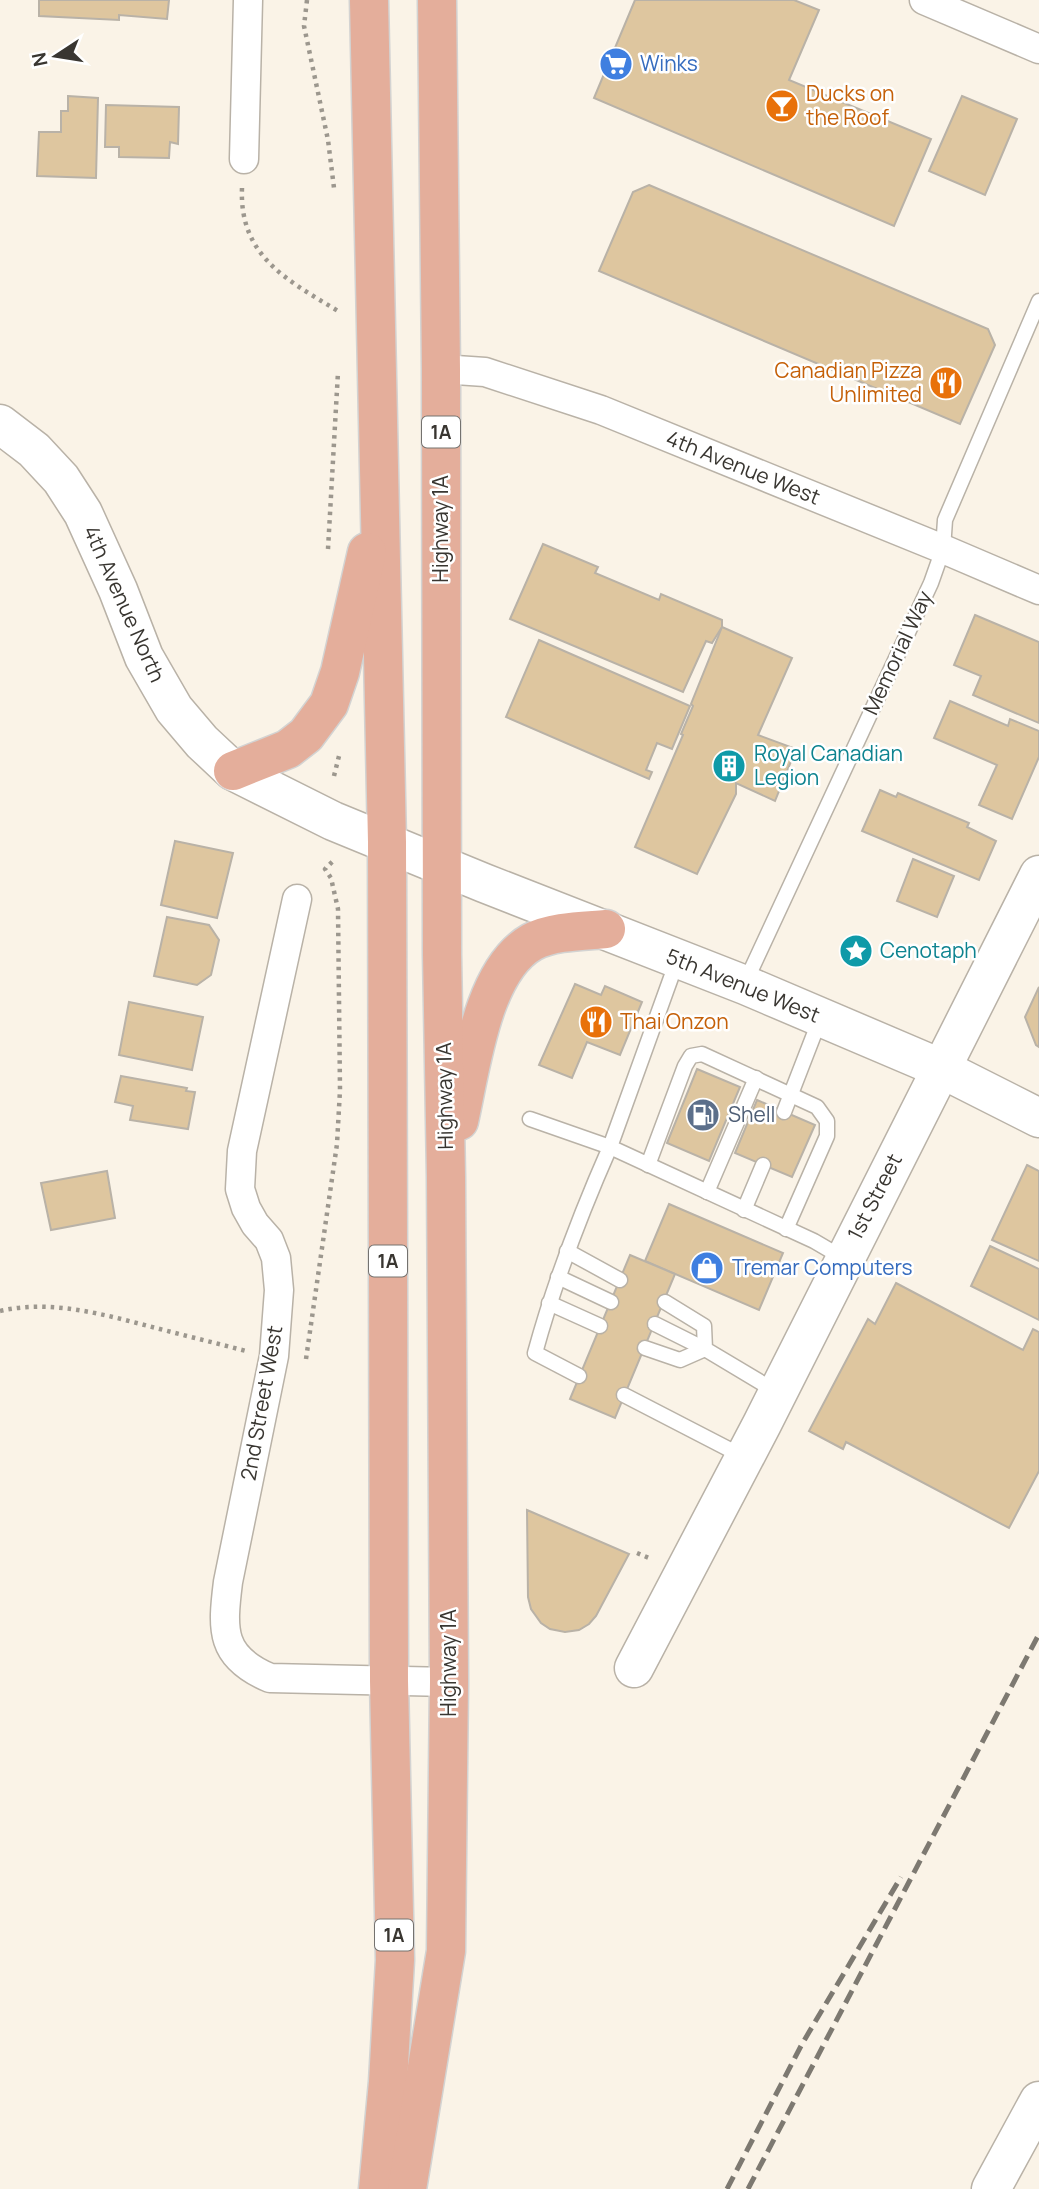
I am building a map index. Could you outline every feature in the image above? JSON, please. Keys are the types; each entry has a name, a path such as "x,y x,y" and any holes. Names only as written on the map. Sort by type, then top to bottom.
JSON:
{"main road":[{"name":"1A","path":"369,0 387,842 389,1681 395,1960 388,2082 377,2189"},
{"name":"Highway 1A","path":"407,2189 446,1951 449,1682 437,0"},
{"path":"233,771 288,749 306,735 328,704 340,672 380,492"},
{"path":"446,1177 484,1014 496,982 516,953 535,941 566,933 606,929"}],"street":[{"path":"244,159 248,0"},
{"path":"923,0 1039,49"},
{"name":"4th Avenue West","path":"441,369 485,372 601,410 1039,590"},
{"name":"4th Avenue North","path":"0,424 34,450 61,480 83,513 118,590 144,657 174,709 202,743 233,771 317,814 443,865"},
{"name":"5th Avenue West","path":"443,865 745,985 940,1068 1039,1118"},
{"name":"1st Street","path":"634,1668 778,1392 1039,874"},
{"name":"2nd Street West","path":"298,899 241,1159 240,1189 246,1209 269,1240 276,1258 279,1290 274,1356 228,1582 224,1618 228,1642 240,1660 254,1671 270,1678 449,1682"},
{"path":"991,2189 1039,2101"}],"lane":[{"name":"Memorial Way","path":"745,985 925,595 943,549 945,520 1039,300"},
{"path":"579,1376 535,1353 567,1251 610,1147 678,959"},
{"path":"784,1112 820,1017"},
{"path":"648,1165 691,1056 702,1054 791,1094 817,1107 827,1121 827,1136 786,1229"},
{"path":"707,1192 756,1078"},
{"path":"530,1119 610,1147 814,1241 844,1259"},
{"path":"744,1210 763,1165"},
{"path":"567,1251 620,1280"},
{"path":"558,1277 611,1302"},
{"path":"665,1302 704,1326 705,1349"},
{"path":"549,1303 600,1326"},
{"path":"656,1324 778,1392"},
{"path":"645,1348 680,1360 705,1349"},
{"path":"624,1395 744,1457"}],"path":[{"path":"307,0 304,26 328,140 334,189"},
{"path":"244,159 244,220 254,244 280,273 338,311"},
{"path":"338,298 338,322"},
{"path":"328,551 338,366"},
{"path":"294,1357 307,1359 337,1144 340,1090 340,942 337,904 331,878 325,869 333,861"},
{"path":"337,904 346,902"},
{"path":"0,1311 72,1309 102,1314 253,1353"},
{"path":"637,1553 649,1558"}],"building":[{"path":"39,0 169,0 167,19 119,15 119,20 39,16"},
{"path":"635,0 794,0 819,10 789,80 931,139 894,226 594,98"},
{"path":"68,96 98,98 96,178 37,176 39,132 61,132 61,111 68,111"},
{"path":"962,96 1017,119 985,195 929,171"},
{"path":"106,105 179,107 178,144 170,142 169,158 119,157 119,147 105,147"},
{"path":"649,185 988,329 995,345 960,424 599,271 633,192"},
{"path":"543,544 598,567 595,573 659,600 661,594 722,620 722,627 712,643 706,641 683,692 510,619"},
{"path":"975,615 1039,642 1039,723 973,695 981,676 954,665"},
{"name":"Royal Canadian Legion","path":"722,627 792,658 758,735 796,749 775,801 736,783 736,794 697,874 635,847 683,735 681,734 693,706 691,704"},
{"path":"539,640 690,706 672,749 657,743 646,770 652,772 649,779 506,717"},
{"path":"950,701 1008,726 1010,719 1039,731 1039,757 1012,819 979,805 997,765 934,738"},
{"path":"880,790 896,797 898,793 969,823 967,827 996,841 979,880 862,831"},
{"path":"175,841 233,853 217,918 161,905"},
{"path":"913,859 954,876 937,917 897,901"},
{"path":"167,917 209,925 219,940 211,975 197,985 154,976"},
{"name":"Thai Onzon","path":"575,984 601,995 605,986 642,1002 620,1055 587,1042 572,1078 539,1065"},
{"path":"1039,987 1039,1047 1025,1017"},
{"path":"129,1002 203,1017 192,1070 119,1055"},
{"name":"Shell","path":"697,1069 740,1087 709,1161 667,1143"},
{"path":"121,1076 187,1088 186,1091 195,1092 188,1129 130,1120 133,1106 115,1102"},
{"path":"757,1100 815,1125 792,1177 735,1153"},
{"path":"1027,1165 1039,1171 1039,1261 992,1240"},
{"path":"107,1171 115,1218 51,1230 41,1183"},
{"path":"669,1204 783,1253 759,1310 645,1261"},
{"path":"990,1246 1039,1269 1039,1320 971,1286"},
{"path":"630,1255 675,1274 615,1418 570,1399"},
{"path":"896,1283 1023,1350 1033,1329 1039,1332 1039,1471 1009,1528 846,1442 843,1449 809,1431 868,1319 875,1324"},
{"path":"527,1510 629,1554 596,1616 579,1630 565,1632 550,1629 541,1623 531,1609 528,1597"}],"railway":[{"path":"748,2189 1039,1634"},
{"path":"727,2189 802,2044 901,1877"}],"place":[{"name":"Winks","path":"616,64"},
{"name":"Ducks on the Roof","path":"782,106"},
{"name":"Canadian Pizza Unlimited","path":"946,383"},
{"name":"Royal Canadian Legion","path":"729,766"},
{"name":"Cenotaph","path":"856,951"},
{"name":"Thai Onzon","path":"596,1022"},
{"name":"Shell","path":"703,1115"},
{"name":"Tremar Computers","path":"707,1268"}]}
